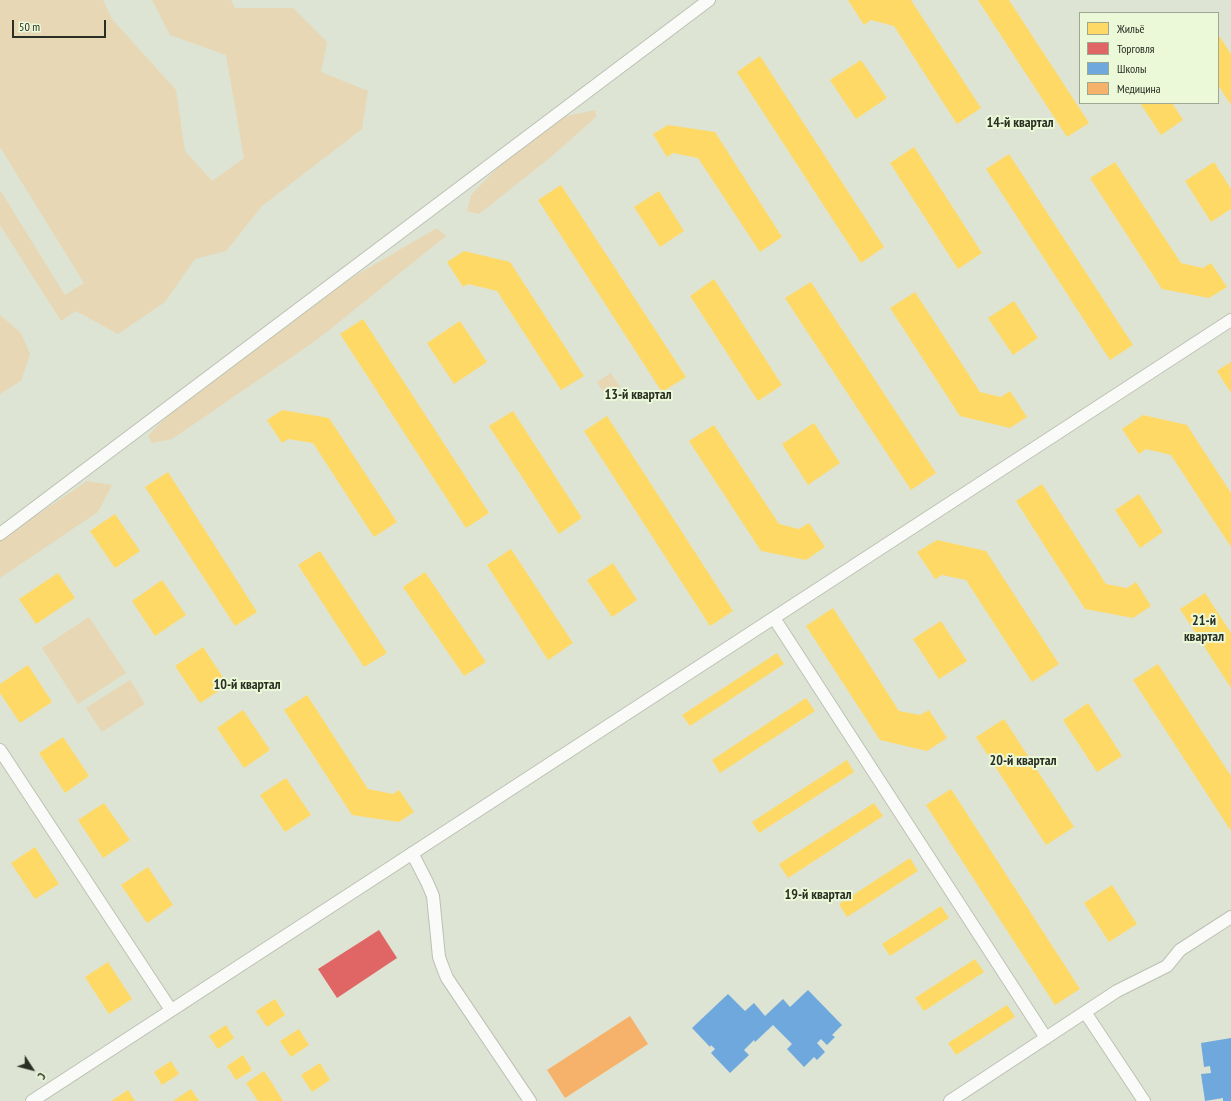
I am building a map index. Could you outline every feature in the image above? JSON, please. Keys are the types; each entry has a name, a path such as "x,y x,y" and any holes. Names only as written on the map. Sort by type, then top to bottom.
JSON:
{"street":[{"path":"0,534 709,0"},
{"path":"32,1101 1231,320"},
{"path":"774,618 1046,1038"},
{"path":"0,750 171,1010"},
{"path":"412,853 433,896 439,957 447,978 530,1101"},
{"path":"950,1101 1117,991 1167,966 1180,950 1231,917"},
{"path":"1085,1012 1144,1101"}],"shaded area":[{"path":"0,0 103,0 112,19 176,90 185,151 212,181 244,158 226,55 170,35 152,0 231,0 235,8 293,8 327,42 321,72 368,91 362,129 262,206 226,251 195,259 165,302 118,334 76,311 61,321 0,225 0,190 65,295 84,283 0,147"},
{"path":"595,110 596,117 551,157 479,214 467,211 471,195 508,157 563,117"},
{"path":"437,228 446,236 318,339 172,439 152,443 148,436 178,405 348,280"},
{"path":"0,315 21,333 30,354 21,381 0,394"},
{"path":"611,373 620,387 606,396 597,382"},
{"path":"87,481 112,485 98,512 0,578 0,540"},
{"path":"89,617 126,673 78,704 42,648"},
{"path":"130,680 145,704 102,732 86,708"}],"building: Жильё":[{"path":"848,0 911,0 981,108 957,124 894,26 871,20 864,25"},
{"path":"978,0 1009,0 1089,123 1067,137"},
{"path":"1219,36 1231,54 1231,105 1219,87"},
{"path":"760,56 884,247 861,263 737,72"},
{"path":"861,60 887,98 856,119 830,80"},
{"path":"1141,104 1173,104 1183,120 1161,135"},
{"path":"668,125 715,132 782,237 760,252 698,158 673,153 667,157 653,134"},
{"path":"914,147 982,253 958,269 890,163"},
{"path":"1009,154 1133,345 1110,360 986,169"},
{"path":"1115,162 1181,263 1203,268 1211,263 1227,287 1209,298 1162,289 1090,178"},
{"path":"1214,162 1231,189 1231,209 1211,222 1185,181"},
{"path":"561,185 686,377 662,392 538,200"},
{"path":"659,191 684,231 660,247 634,207"},
{"path":"464,251 510,262 584,376 561,390 497,291 468,284 463,287 447,262"},
{"path":"714,279 782,385 758,401 690,296"},
{"path":"811,282 936,473 911,490 785,298"},
{"path":"915,292 980,392 1001,397 1010,391 1027,417 1010,428 960,416 890,308"},
{"path":"1014,301 1038,338 1013,355 988,318"},
{"path":"363,319 489,513 466,528 340,334"},
{"path":"460,321 487,362 454,384 427,343"},
{"path":"1231,362 1231,393 1217,371"},
{"path":"282,410 329,418 397,522 374,537 313,443 288,439 282,443 267,420"},
{"path":"513,411 582,518 559,534 489,426"},
{"path":"1143,415 1187,425 1231,493 1231,547 1171,455 1146,449 1139,454 1122,429"},
{"path":"607,416 733,611 710,626 584,431"},
{"path":"814,423 840,463 808,485 782,444"},
{"path":"714,425 779,524 799,529 809,523 825,547 806,560 761,551 689,441"},
{"path":"168,472 257,612 235,626 145,487"},
{"path":"1042,484 1106,584 1127,588 1136,582 1151,606 1133,618 1085,609 1016,501"},
{"path":"1139,494 1163,532 1140,548 1115,510"},
{"path":"115,514 140,551 115,568 90,531"},
{"path":"937,540 986,551 1059,664 1032,682 966,580 942,575 935,579 917,552"},
{"path":"511,549 573,643 548,660 487,565"},
{"path":"320,551 387,653 364,667 298,565"},
{"path":"613,563 637,600 612,617 587,580"},
{"path":"425,572 486,662 464,676 403,587"},
{"path":"58,573 75,598 36,624 19,599"},
{"path":"162,580 186,615 155,636 132,601"},
{"path":"1205,593 1231,633 1231,688 1180,609"},
{"path":"833,608 899,711 920,715 929,710 947,738 927,751 880,740 806,626"},
{"path":"941,621 967,661 939,679 913,639"},
{"path":"203,647 228,685 200,703 175,666"},
{"path":"777,653 784,664 690,726 682,715"},
{"path":"1158,664 1231,776 1231,831 1133,680"},
{"path":"28,665 52,702 20,723 0,693 0,684"},
{"path":"307,695 368,789 393,794 399,790 414,812 399,822 352,815 284,710"},
{"path":"806,698 815,711 720,773 712,760"},
{"path":"1088,703 1122,756 1097,772 1063,720"},
{"path":"243,710 270,750 244,768 217,728"},
{"path":"1004,719 1074,827 1046,845 976,737"},
{"path":"63,737 89,776 65,793 39,753"},
{"path":"847,760 854,772 759,833 752,822"},
{"path":"286,778 311,815 285,832 260,795"},
{"path":"951,789 1080,989 1055,1005 926,805"},
{"path":"104,803 130,840 103,858 78,820"},
{"path":"874,803 883,816 788,878 779,864"},
{"path":"35,847 59,884 35,899 11,863"},
{"path":"910,858 918,871 847,917 839,904"},
{"path":"148,867 173,905 147,923 121,885"},
{"path":"1112,885 1137,924 1109,942 1084,903"},
{"path":"941,906 949,918 890,956 882,944"},
{"path":"975,959 984,972 924,1011 915,998"},
{"path":"108,962 132,999 109,1014 85,977"},
{"path":"275,999 285,1015 267,1027 256,1011"},
{"path":"1007,1005 1015,1017 956,1055 948,1043"},
{"path":"226,1025 234,1038 218,1049 209,1036"},
{"path":"299,1029 309,1045 291,1057 280,1041"},
{"path":"243,1055 252,1070 236,1080 227,1066"},
{"path":"171,1061 179,1074 162,1085 154,1072"},
{"path":"320,1063 330,1080 312,1092 301,1075"},
{"path":"264,1071 283,1101 258,1101 246,1083"},
{"path":"191,1089 199,1101 173,1101"},
{"path":"128,1090 135,1101 111,1101"}],"building: Торговля":[{"path":"379,930 397,958 337,998 318,969"}],"building: Школы":[{"path":"808,990 842,1025 832,1035 835,1037 827,1045 821,1039 817,1043 825,1052 817,1060 814,1057 804,1067 787,1049 792,1044 773,1025 744,1050 749,1055 730,1073 711,1053 715,1049 711,1045 710,1047 692,1028 728,994 745,1011 754,1003 765,1016 783,999 790,1007"},
{"path":"1231,1038 1231,1101 1223,1101 1223,1098 1205,1101 1201,1074 1211,1073 1210,1066 1204,1067 1201,1043"}],"building: Медицина":[{"path":"630,1016 648,1044 565,1098 547,1070"}],"district":[{"name":"14-й квартал","path":"1020,123"},
{"name":"13-й квартал","path":"638,395"},
{"name":"21-й квартал","path":"1204,630"},
{"name":"10-й квартал","path":"247,685"},
{"name":"20-й квартал","path":"1023,761"},
{"name":"19-й квартал","path":"818,895"}]}
